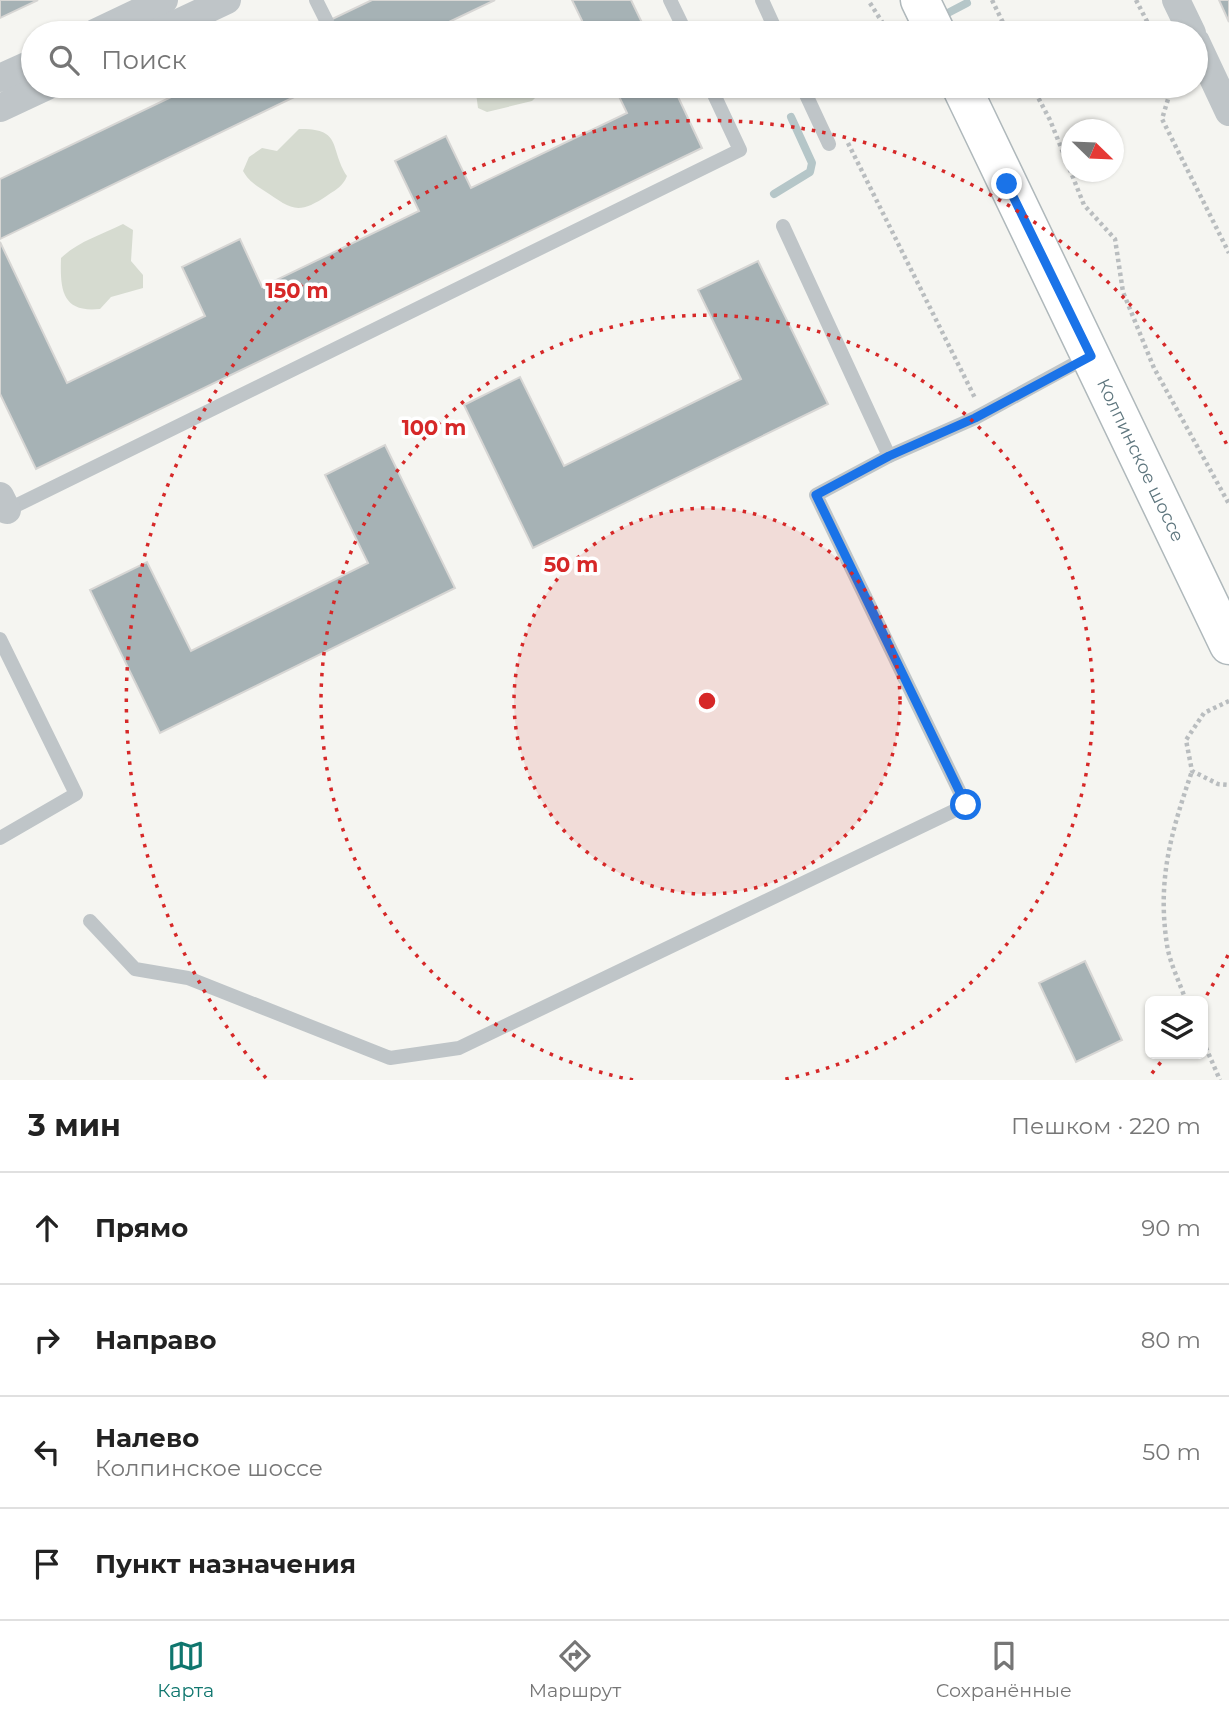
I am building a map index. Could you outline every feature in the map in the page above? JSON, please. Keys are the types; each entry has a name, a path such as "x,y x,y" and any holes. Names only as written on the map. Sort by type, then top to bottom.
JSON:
{"main road":[{"path":"920,0 930,21"},
{"name":"Колпинское шоссе","path":"967,98 1229,645"}],"street":[{"path":"120,21 164,0"},
{"path":"182,21 227,0"},
{"path":"1176,0 1186,21"},
{"path":"1208,67 1229,112"},
{"path":"0,78 21,68"},
{"path":"0,108 21,98"}],"lane":[{"path":"316,0 326,21"},
{"path":"670,0 680,21"},
{"path":"762,0 772,21"},
{"path":"3,503 740,150 716,98"},
{"path":"807,98 829,145"},
{"path":"783,226 889,456"},
{"path":"90,921 135,969 188,978 390,1058 459,1048 966,805 816,495 889,456 983,413 1091,356"},
{"path":"0,639 76,794 0,838"}],"path":[{"path":"992,0 1002,21"},
{"path":"1136,0 1147,21"},
{"path":"870,3 881,21"},
{"path":"1038,98 1084,205 1115,239 1123,292 1154,368 1229,504"},
{"path":"1168,98 1162,119 1229,253"},
{"path":"817,119 848,143 983,413"},
{"path":"1184,996 1167,947 1163,878 1169,840 1192,771 1186,740 1204,713 1229,701"},
{"path":"1192,771 1218,784 1229,785"},
{"path":"1208,1052 1220,1080"}],"shaded area":[{"path":"477,98 535,98 487,112 478,108"},
{"path":"299,129 323,132 329,136 347,176 342,185 317,202 294,208 254,184 243,171 249,157 262,148 277,151"},
{"path":"123,224 133,230 131,261 143,275 143,288 111,297 100,309 87,309 71,303 66,297 61,280 61,258 83,243"}],"building":[{"path":"0,0 38,0 0,18"},
{"path":"372,0 495,0 451,21 328,21"},
{"path":"572,0 631,0 641,21 582,21"},
{"path":"1219,0 1229,0 1229,22"},
{"path":"169,98 292,98 0,239 0,179"},
{"path":"620,98 679,98 702,148 36,469 0,394 0,242 67,383 205,316 182,267 240,239 262,287 419,211 395,161 446,136 471,188 627,113"},
{"path":"758,261 828,404 533,548 464,405 520,377 564,466 741,379 698,290"},
{"path":"385,445 455,588 160,733 90,590 147,562 191,651 368,563 325,475"},
{"path":"1085,961 1122,1040 1076,1062 1039,983"}],"waterway":[{"path":"944,15 967,3"},
{"path":"774,194 810,172 812,163 791,117"}],"route":[{"path":"966,805 816,495 889,456 975,418 1091,356 1007,184"}]}
